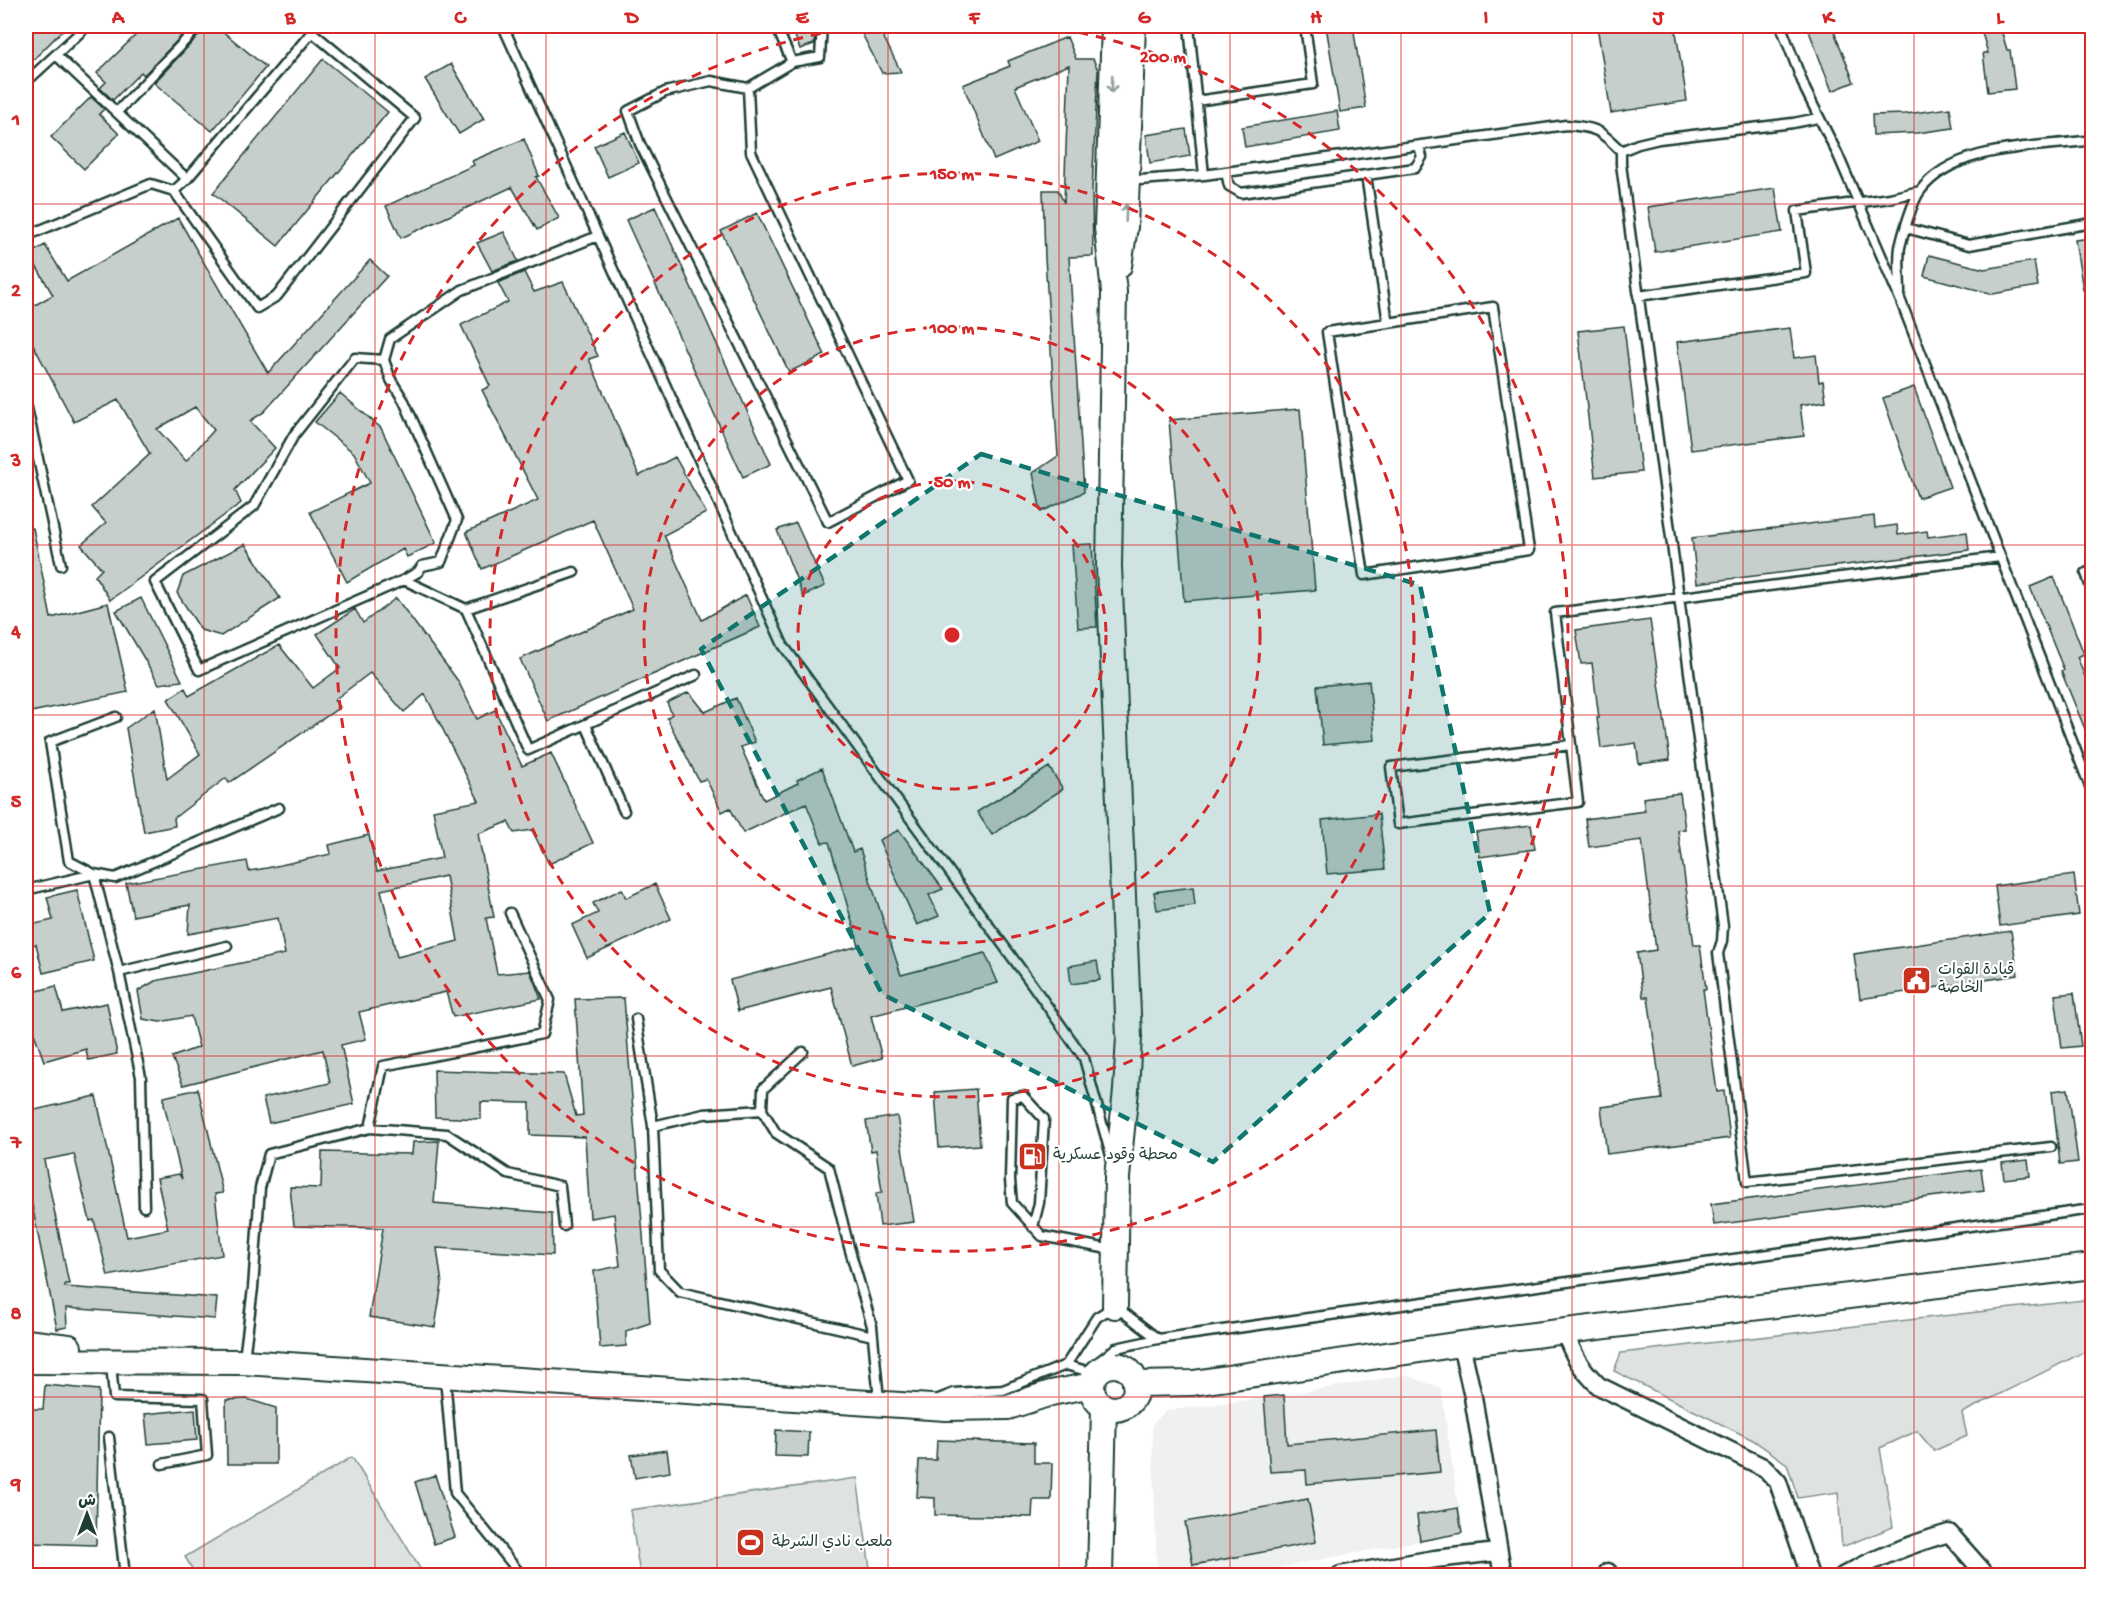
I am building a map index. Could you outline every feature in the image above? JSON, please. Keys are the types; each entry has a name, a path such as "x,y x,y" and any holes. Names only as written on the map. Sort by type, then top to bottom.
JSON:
{"main road":[{"path":"1114,26 1107,228 1114,292 1109,566 1129,1037 1117,1177 1115,1306"},
{"path":"1114,292 1125,227 1132,26"},
{"path":"1136,1384 1193,1383 1564,1330 2092,1266"},
{"path":"26,1342 184,1361"},
{"path":"26,1361 243,1362 879,1404 1008,1407 1092,1377 1101,1369 1119,1366 1130,1372 1136,1384 1134,1396 1128,1404 1111,1407 1094,1396 1092,1377"},
{"path":"1100,1575 1111,1407"},
{"path":"1111,1407 1117,1575"}],"street":[{"path":"1564,1330 1573,1356 1584,1372 1599,1386 1765,1468 1778,1482 1810,1575"},
{"path":"1461,1344 1473,1397 1503,1575"},
{"path":"1843,1575 1910,1544 1949,1533 1987,1575"},
{"path":"1340,1575 1435,1559 1498,1552"}],"lane":[{"path":"26,82 87,26"},
{"path":"117,112 199,26"},
{"path":"503,26 783,645 1084,1058 1117,1177"},
{"path":"776,26 792,62"},
{"path":"748,88 751,152 908,480 828,522 640,144 628,111 665,92 711,81 748,88 792,62 820,57 822,26"},
{"path":"1189,26 1204,175"},
{"path":"1196,101 1313,84 1305,26"},
{"path":"1781,26 1818,118 1838,155 1900,299 2092,792"},
{"path":"26,236 151,184 174,191 257,308 277,296 415,118 313,28 187,179 174,191"},
{"path":"56,55 187,179"},
{"path":"1621,151 1659,139 1794,123 1818,118"},
{"path":"1127,181 1204,175 1566,125 1586,126 1603,132 1621,151 1638,296 1723,926 1722,941 1718,952 1748,1182 2051,1148"},
{"path":"1900,299 1900,248 1906,228 1920,191 1944,170 1982,154 2092,140"},
{"path":"1226,172 1229,186 1241,193 1415,168 1422,157 1419,146"},
{"path":"1366,175 1388,323"},
{"path":"1638,296 1806,273 1797,211 1858,203 1920,191"},
{"path":"1906,228 1969,245 2092,223"},
{"path":"384,360 355,358 294,435 254,506 155,582 199,670 404,580 418,572 422,566 441,562 458,520 404,400 391,380 384,360 390,339 462,290 598,236"},
{"path":"1493,307 1529,550 1364,575 1327,332 1388,323 1493,307"},
{"path":"26,403 61,565"},
{"path":"1571,745 1391,767 1398,824 1578,802 1555,613 2000,556"},
{"path":"2092,570 2086,573 2092,591"},
{"path":"466,609 574,572"},
{"path":"404,580 466,609 528,750 696,675"},
{"path":"116,717 50,742 69,861 94,874 115,878 279,808"},
{"path":"586,725 624,811"},
{"path":"26,890 94,874"},
{"path":"94,874 119,972 141,1077 144,1207"},
{"path":"370,1128 383,1066 542,1035 550,1000 510,913"},
{"path":"119,972 227,946"},
{"path":"636,1019 653,1126 659,1270 680,1292 873,1336"},
{"path":"803,1052 763,1089 762,1110 777,1133 828,1168 872,1326 879,1404"},
{"path":"1034,1227 1040,1203 1044,1119 1023,1096 1012,1098 1010,1180 1012,1203 1042,1236 1116,1251"},
{"path":"653,1126 704,1114 762,1110"},
{"path":"243,1362 253,1288 260,1188 268,1154 370,1128 447,1134 507,1174 560,1186 564,1226"},
{"path":"1066,1365 1092,1377 1116,1348 1158,1339 2092,1209"},
{"path":"919,1406 954,1393 1003,1390 1066,1365 1097,1317 1115,1306 1158,1339"},
{"path":"111,1360 114,1397 203,1399 207,1455 162,1464"},
{"path":"445,1376 455,1493 522,1575"},
{"path":"109,1437 125,1575"}],"highlighted area":[{"path":"981,454 1420,585 1490,913 1213,1162 882,994 701,649"}],"shaded area":[{"path":"2092,1299 2092,1348 1962,1413 1967,1436 1934,1451 1917,1431 1880,1448 1893,1527 1842,1547 1838,1492 1798,1498 1787,1464 1753,1440 1614,1371 1621,1353"},
{"path":"1405,1375 1441,1388 1462,1533 1239,1575 1157,1575 1152,1425 1165,1411 1284,1395"},
{"path":"352,1457 424,1575 196,1575 185,1557"},
{"name":"ملعب نادي الشرطة","path":"857,1478 871,1575 640,1575 630,1510"}],"building":[{"path":"26,26 67,26 26,67"},
{"path":"145,26 191,26 144,75 141,72 113,100 100,88 106,82 97,73"},
{"path":"205,26 216,26 266,67 212,131 154,83 204,30"},
{"path":"791,26 816,26 814,44 800,49"},
{"path":"858,26 878,26 901,72 882,73"},
{"path":"1326,26 1353,26 1366,108 1340,112"},
{"path":"1597,26 1675,26 1687,101 1611,113"},
{"path":"1807,26 1832,26 1854,82 1832,91"},
{"path":"1980,26 2000,26 2007,50 2010,50 2015,89 1988,92 1983,53 1988,53"},
{"path":"1067,37 1076,59 1093,59 1098,70 1092,189 1093,256 1069,257 1084,492 1041,512 1033,473 1058,456 1045,258 1043,190 1058,190 1064,203 1069,65 1015,87 1038,141 994,160 963,85 1010,66 1008,61"},
{"path":"323,59 388,112 278,246 213,193"},
{"path":"451,64 484,119 459,134 425,79"},
{"path":"91,97 104,109 99,114 119,134 84,169 51,137"},
{"path":"1950,108 1953,128 1917,133 1873,135 1872,115 1906,114"},
{"path":"1337,111 1340,131 1245,147 1242,127"},
{"path":"1186,129 1190,156 1150,163 1146,135"},
{"path":"625,132 639,163 608,177 594,146"},
{"path":"524,139 539,176 536,177 559,218 537,230 512,187 401,238 386,206 474,165 472,161"},
{"path":"1775,188 1782,232 1655,252 1648,207"},
{"path":"655,207 771,464 743,477 626,220"},
{"path":"757,213 825,355 789,372 721,231"},
{"path":"178,218 268,373 370,260 387,276 264,412 250,421 275,448 235,490 241,503 110,600 95,576 102,569 81,545 106,523 92,507 150,454 118,400 74,422 26,331 26,310 53,295 29,254 45,245 67,281","holes":["195,407 214,430 186,461 157,429"]},
{"path":"504,232 518,261 492,271 477,243"},
{"path":"2092,238 2092,289 2083,290 2075,240"},
{"path":"1929,255 1984,269 2034,261 2038,286 1993,294 1924,276"},
{"path":"524,272 534,292 563,282 598,356 589,359 639,476 675,457 706,513 664,535 702,620 746,595 760,627 548,721 520,659 633,609 593,520 482,569 466,532 538,500 482,390 490,386 461,325 508,302 498,283"},
{"path":"1624,326 1641,472 1595,477 1578,331"},
{"path":"1790,328 1794,358 1816,355 1819,382 1823,381 1826,401 1800,405 1804,436 1691,450 1677,342"},
{"path":"1914,387 1950,487 1918,498 1883,398"},
{"path":"340,393 381,428 436,543 407,557 403,549 347,582 310,512 370,483 354,453 315,422"},
{"path":"1300,409 1315,590 1184,601 1169,420"},
{"path":"1874,516 1875,528 1897,525 1898,535 1927,531 1928,537 1967,532 1969,550 1697,583 1692,538"},
{"path":"796,523 825,586 803,596 777,530"},
{"path":"33,528 51,618 108,603 128,692 26,713 26,529"},
{"path":"245,544 280,598 221,636 201,630 177,593 183,576"},
{"path":"1092,544 1097,627 1078,628 1072,545"},
{"path":"2054,577 2084,654 2077,657 2092,694 2092,746 2030,587"},
{"path":"141,598 182,681 159,684 116,611"},
{"path":"396,598 458,681 477,719 495,710 522,766 551,753 593,843 549,864 532,830 514,833 508,822 478,834 494,917 486,918 497,974 530,971 541,999 453,1017 446,992 359,1012 366,1039 341,1045 354,1104 269,1123 263,1098 330,1083 323,1050 183,1085 172,1057 199,1047 191,1016 160,1022 143,1019 138,991 155,981 285,954 278,918 188,934 190,905 133,916 126,883 247,861 249,871 267,868 331,854 329,845 369,835 377,871 442,858 433,810 479,801 425,694 404,712 370,673 334,700 340,707 229,783 226,778 174,818 175,826 144,832 126,728 155,708 167,779 200,754 168,699 185,688 189,696 279,645 313,688 340,668 317,634 355,609 363,623","holes":["446,876 458,941 397,957 381,890"]},
{"path":"1650,620 1670,760 1639,764 1636,743 1601,748 1592,663 1581,664 1576,630"},
{"path":"1369,681 1375,740 1323,745 1317,686"},
{"path":"689,692 705,712 736,698 755,742 741,747 764,800 822,768 853,852 860,849 901,975 985,953 998,983 871,1016 882,1058 852,1066 831,987 738,1011 730,980 859,946 829,842 822,843 806,803 743,833 730,808 722,812 706,779 699,781 667,718 672,714 667,703"},
{"path":"1049,767 1063,789 992,835 977,812"},
{"path":"1680,793 1685,829 1678,830 1694,945 1700,945 1706,989 1703,989 1717,1092 1724,1091 1730,1138 1607,1154 1601,1107 1662,1099 1648,997 1643,997 1637,953 1656,950 1642,840 1589,847 1585,819 1645,811 1643,798"},
{"path":"1379,814 1385,869 1327,874 1322,820"},
{"path":"1531,825 1535,849 1480,857 1476,832"},
{"path":"899,830 943,889 929,895 939,916 917,925 879,840"},
{"path":"2074,875 2079,915 2000,926 1995,886"},
{"path":"655,884 671,919 587,958 572,925 598,913 593,903 622,889 626,898"},
{"path":"1193,887 1195,905 1157,910 1154,892"},
{"path":"77,890 94,961 43,973 36,944 26,947 26,926 53,920 47,897"},
{"path":"2011,931 2018,975 1860,999 1854,954"},
{"path":"1097,961 1100,980 1071,984 1069,966"},
{"path":"56,986 63,1012 107,1003 117,1054 88,1060 86,1049 44,1061 30,1022 26,1023 26,994"},
{"path":"2074,993 2081,1046 2062,1048 2055,995"},
{"path":"624,998 650,1323 626,1331 626,1346 600,1348 594,1271 620,1266 614,1214 590,1218 585,1137 530,1135 530,1103 481,1102 481,1119 435,1117 434,1070 564,1074 576,1116 583,1115 575,999"},
{"path":"198,1089 223,1193 215,1194 222,1255 108,1276 94,1220 90,1221 74,1154 44,1160 69,1284 65,1284 65,1287 217,1298 215,1319 66,1308 67,1327 57,1329 31,1200 26,1201 26,1112 96,1096 127,1237 168,1229 157,1178 179,1174 182,1179 164,1097"},
{"path":"976,1089 980,1145 939,1148 935,1092"},
{"path":"2068,1089 2078,1162 2060,1164 2052,1091"},
{"path":"897,1116 914,1222 880,1226 876,1193 882,1192 876,1150 871,1151 866,1121"},
{"path":"439,1141 434,1203 552,1213 553,1255 437,1248 442,1284 435,1327 369,1317 383,1228 294,1226 290,1187 321,1188 322,1152 412,1154 413,1142"},
{"path":"2028,1160 2030,1176 2004,1179 2002,1163"},
{"path":"1981,1169 1984,1190 1714,1225 1711,1204"},
{"path":"45,1385 99,1390 96,1545 26,1543 28,1409 43,1409"},
{"path":"1284,1395 1287,1444 1436,1430 1440,1472 1307,1484 1306,1470 1270,1472 1264,1397"},
{"path":"247,1399 276,1408 276,1464 227,1464 226,1400"},
{"path":"195,1409 197,1440 148,1444 145,1414"},
{"path":"776,1430 809,1432 808,1457 775,1456"},
{"path":"937,1440 1034,1443 1034,1463 1052,1463 1051,1500 1033,1500 1032,1517 935,1515 935,1498 917,1497 919,1460 936,1460"},
{"path":"667,1450 670,1472 635,1478 631,1455"},
{"path":"435,1475 455,1537 434,1544 415,1482"},
{"path":"1308,1499 1316,1542 1193,1565 1185,1522"},
{"path":"1458,1508 1462,1533 1420,1541 1417,1515"}],"place":[{"name":"قيادة القوات الخاصة","path":"1917,980"},
{"name":"محطة وقود عسكرية","path":"1032,1156"},
{"name":"ملعب نادي الشرطة","path":"751,1543"}]}
